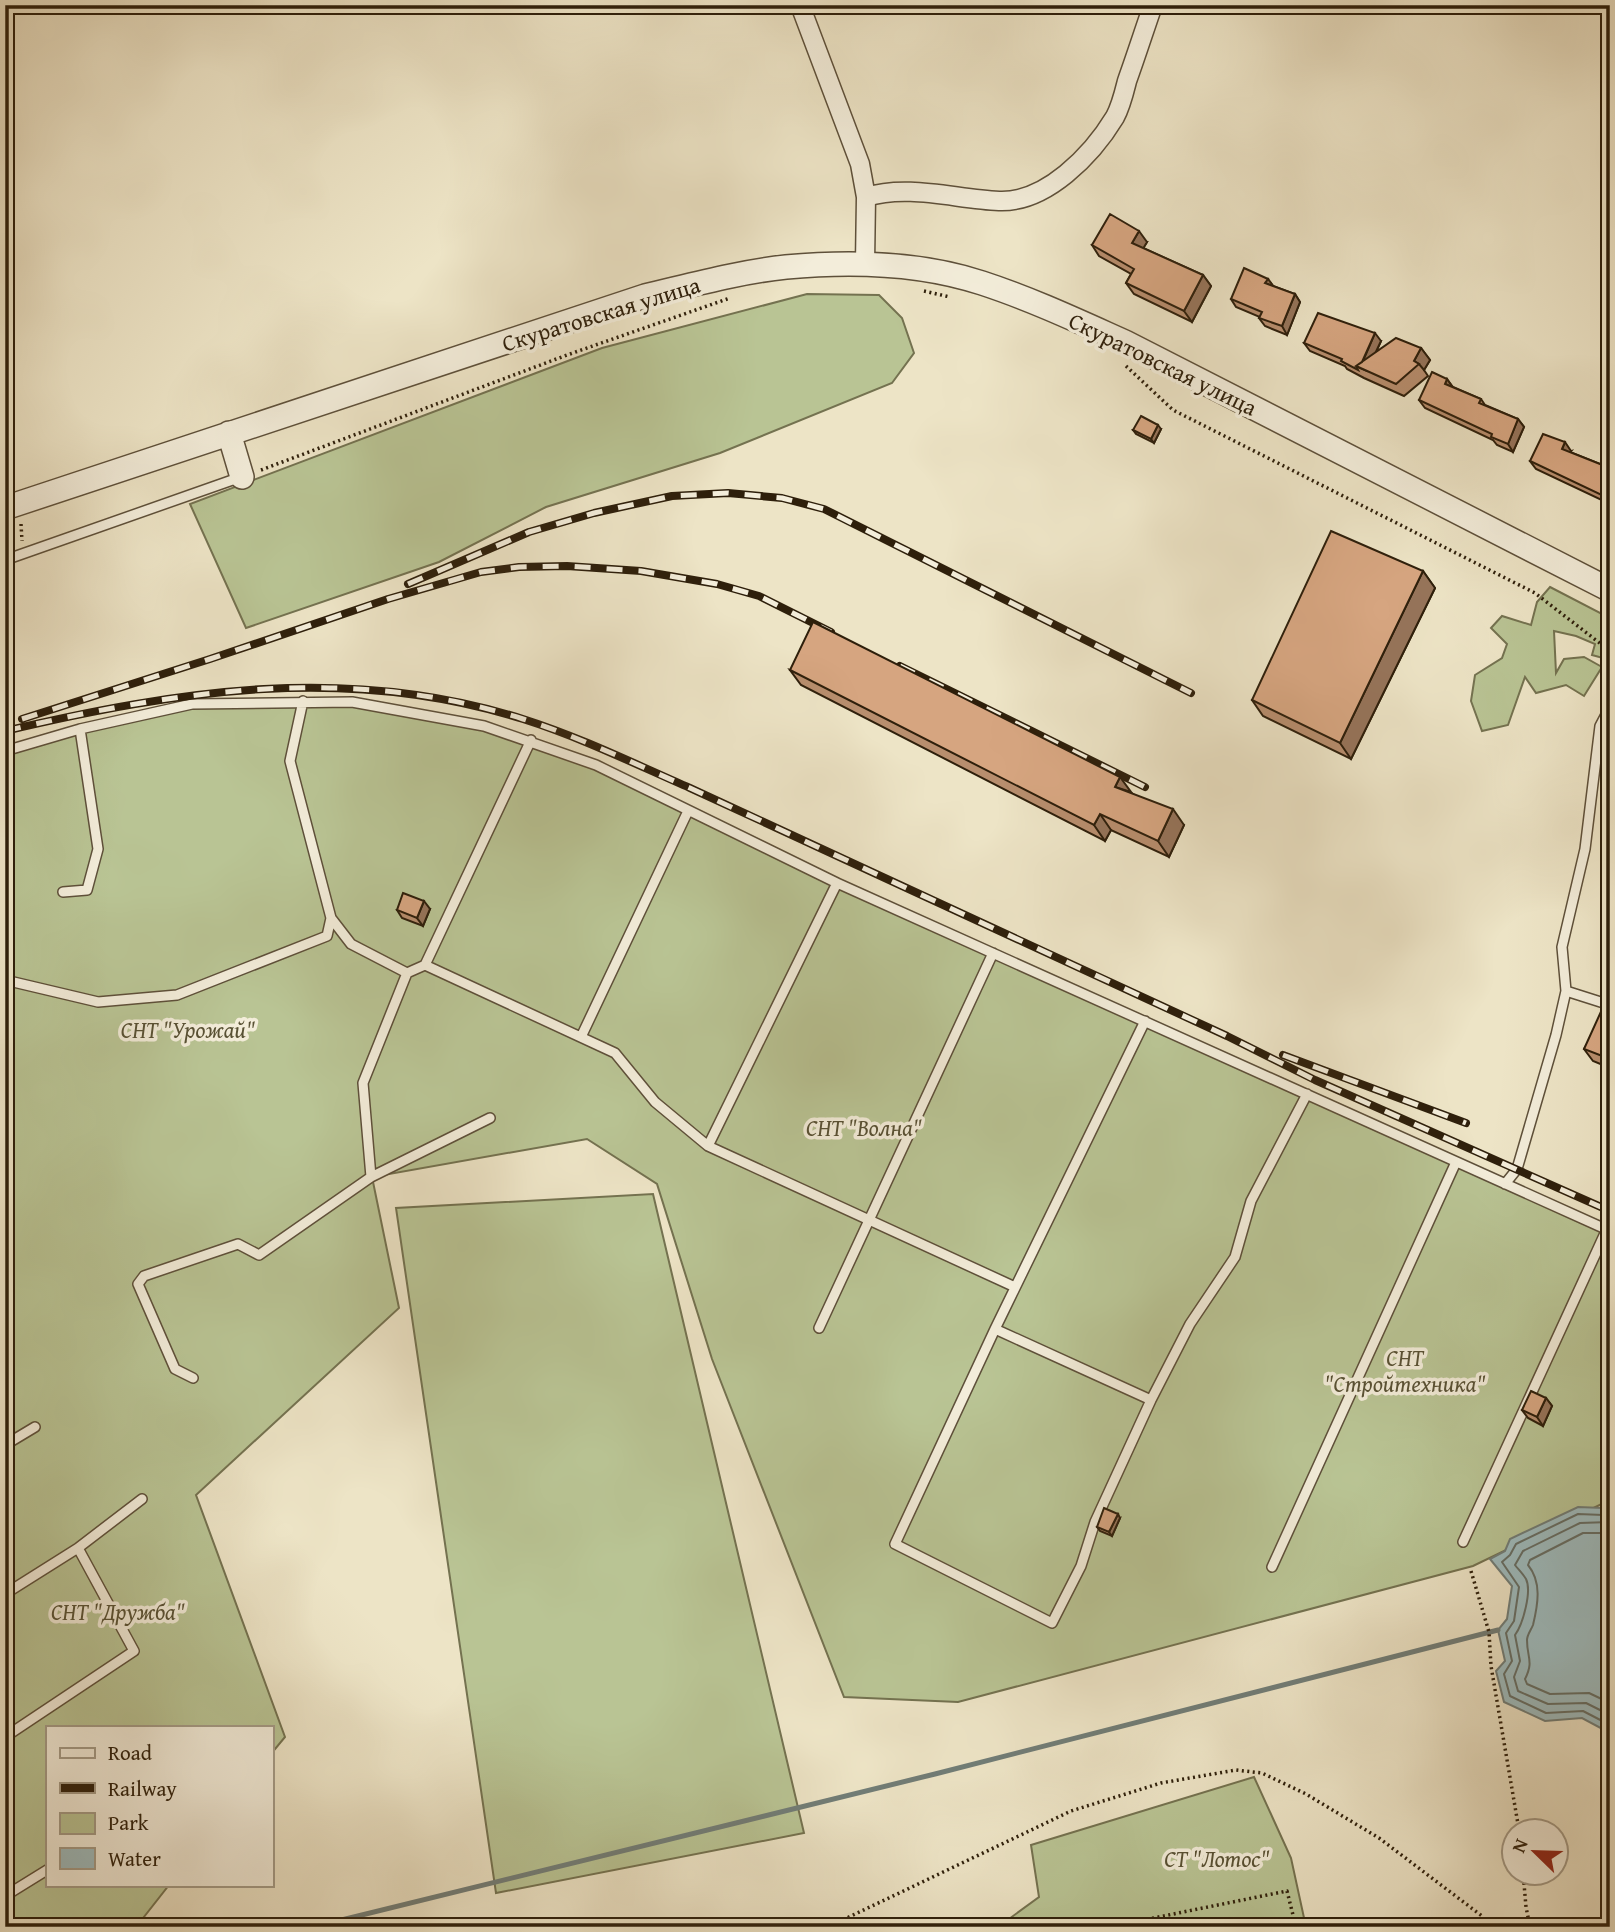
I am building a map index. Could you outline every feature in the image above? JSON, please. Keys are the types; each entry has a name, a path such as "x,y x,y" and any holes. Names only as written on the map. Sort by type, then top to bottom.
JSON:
{"street":[{"path":"800,5 860,164 866,197 865,264"},
{"path":"866,197 881,192 924,193 1002,201 1026,197 1050,187 1097,142 1116,115 1153,5"},
{"name":"Скуратовская улица","path":"13,513 229,433 645,296 786,267 865,264 925,270 980,283 1048,308 1125,342 1610,590"},
{"path":"229,433 242,477"}],"lane":[{"path":"5,560 242,477"},
{"path":"303,701 290,761 331,918 351,944 407,973"},
{"path":"5,751 80,729 192,704 303,701 365,704 484,726 531,740 596,765 836,883 1608,1230 1463,1542"},
{"path":"1505,1184 1517,1169 1566,991 1562,947 1585,849 1600,726 1610,707"},
{"path":"64,892 87,890 98,849 80,729"},
{"path":"371,1177 363,1083 407,973 425,965 531,740"},
{"path":"581,1037 688,811"},
{"path":"708,1146 836,883"},
{"path":"5,980 99,1003 177,995 327,936 331,918"},
{"path":"819,1328 993,953"},
{"path":"425,965 615,1053 655,1102 708,1146 1015,1287"},
{"path":"1566,991 1610,1005"},
{"path":"1145,1021 1015,1287 895,1544 1052,1623 1081,1566 1096,1522 1151,1401 1190,1324 1235,1257 1251,1201 1307,1094"},
{"path":"193,1378 175,1369 138,1284 144,1276 237,1244 259,1255 371,1177 490,1118"},
{"path":"1272,1567 1456,1162"},
{"path":"995,1329 1151,1401"},
{"path":"5,1445 35,1427"},
{"path":"5,1594 78,1548 142,1499"},
{"path":"5,1737 134,1651 78,1548"},
{"path":"5,1896 46,1871"}],"path":[{"path":"913,289 961,299"},
{"path":"242,477 567,355 738,295"},
{"path":"1123,362 1172,410 1535,593 1610,651"},
{"path":"13,513 23,553"},
{"path":"1471,1572 1489,1632 1491,1666 1517,1816"},
{"path":"828,1927 1071,1811 1161,1783 1236,1770 1262,1773 1306,1794 1379,1838 1482,1916 1490,1927"},
{"path":"1524,1886 1530,1927"},
{"path":"1109,1927 1287,1891 1296,1927"}],"green space":[{"path":"807,294 879,295 902,318 914,353 892,383 720,453 546,507 439,562 246,628 190,504 602,348"},
{"path":"1550,587 1610,618 1610,660 1592,655 1595,644 1554,631 1556,673 1564,659 1584,657 1602,667 1584,696 1566,685 1536,693 1525,677 1508,725 1482,731 1471,701 1475,675 1502,658 1507,644 1491,628 1502,616 1531,625 1537,602"},
{"path":"352,702 531,740 1610,1231 1610,1500 1473,1566 958,1702 844,1697 712,1359 657,1184 587,1139 372,1177 399,1308 196,1495 285,1737 273,1752 273,1726 46,1726 46,1886 168,1886 136,1927 5,1927 5,751 192,704"},
{"path":"653,1194 804,1833 496,1893 396,1208"},
{"name":"СТ \"Лотос\"","path":"1254,1777 1291,1858 1306,1927 998,1927 1039,1897 1031,1845"}],"water":[{"path":"1610,1500 1610,1733 1582,1718 1545,1721 1504,1702 1496,1671 1505,1661 1498,1630 1507,1619 1512,1586 1490,1559 1505,1551 1510,1539 1578,1507 1603,1508"}],"building":[{"path":"1110,214 1139,231 1132,243 1203,275 1184,311 1126,283 1134,269 1092,245"},
{"path":"1244,268 1268,279 1265,283 1295,294 1282,326 1259,318 1262,312 1231,299"},
{"path":"1318,313 1375,333 1362,362 1356,366 1358,370 1341,361 1342,359 1304,343"},
{"path":"1396,338 1421,348 1414,361 1419,364 1396,384 1356,366"},
{"path":"1432,372 1447,379 1445,384 1481,399 1479,403 1518,419 1508,444 1419,400"},
{"path":"1141,416 1158,425 1151,439 1133,430"},
{"path":"1543,434 1565,442 1562,449 1610,468 1610,502 1603,500 1604,496 1530,461"},
{"path":"1331,531 1423,571 1340,743 1252,700"},
{"path":"813,622 1120,777 1115,787 1173,809 1158,841 1100,814 1094,825 790,670"},
{"path":"403,893 424,901 417,918 397,910"},
{"path":"1604,1005 1610,1007 1610,1059 1584,1049"},
{"path":"1531,1391 1546,1398 1537,1417 1522,1410"},
{"path":"1104,1508 1118,1514 1109,1532 1097,1527"}],"waterway":[{"path":"313,1927 935,1774 1498,1630"}],"railway":[{"path":"408,584 529,532 594,513 672,496 728,493 782,498 824,509 1191,693"},
{"path":"22,719 388,599 481,572 519,567 567,566 641,571 717,584 759,596 831,632"},
{"path":"900,666 1145,787"},
{"path":"5,731 135,704 264,689 329,688 393,692 458,702 523,719 586,742 690,788 1227,1036 1315,1080 1610,1211"},
{"path":"1283,1055 1466,1123"}],"park label":[{"name":"СНТ \"Урожай\"","path":"188,1030"},
{"name":"СНТ \"Волна\"","path":"864,1128"},
{"name":"СНТ \"Стройтехника\"","path":"1405,1371"},
{"name":"СНТ \"Дружба\"","path":"118,1612"}]}
